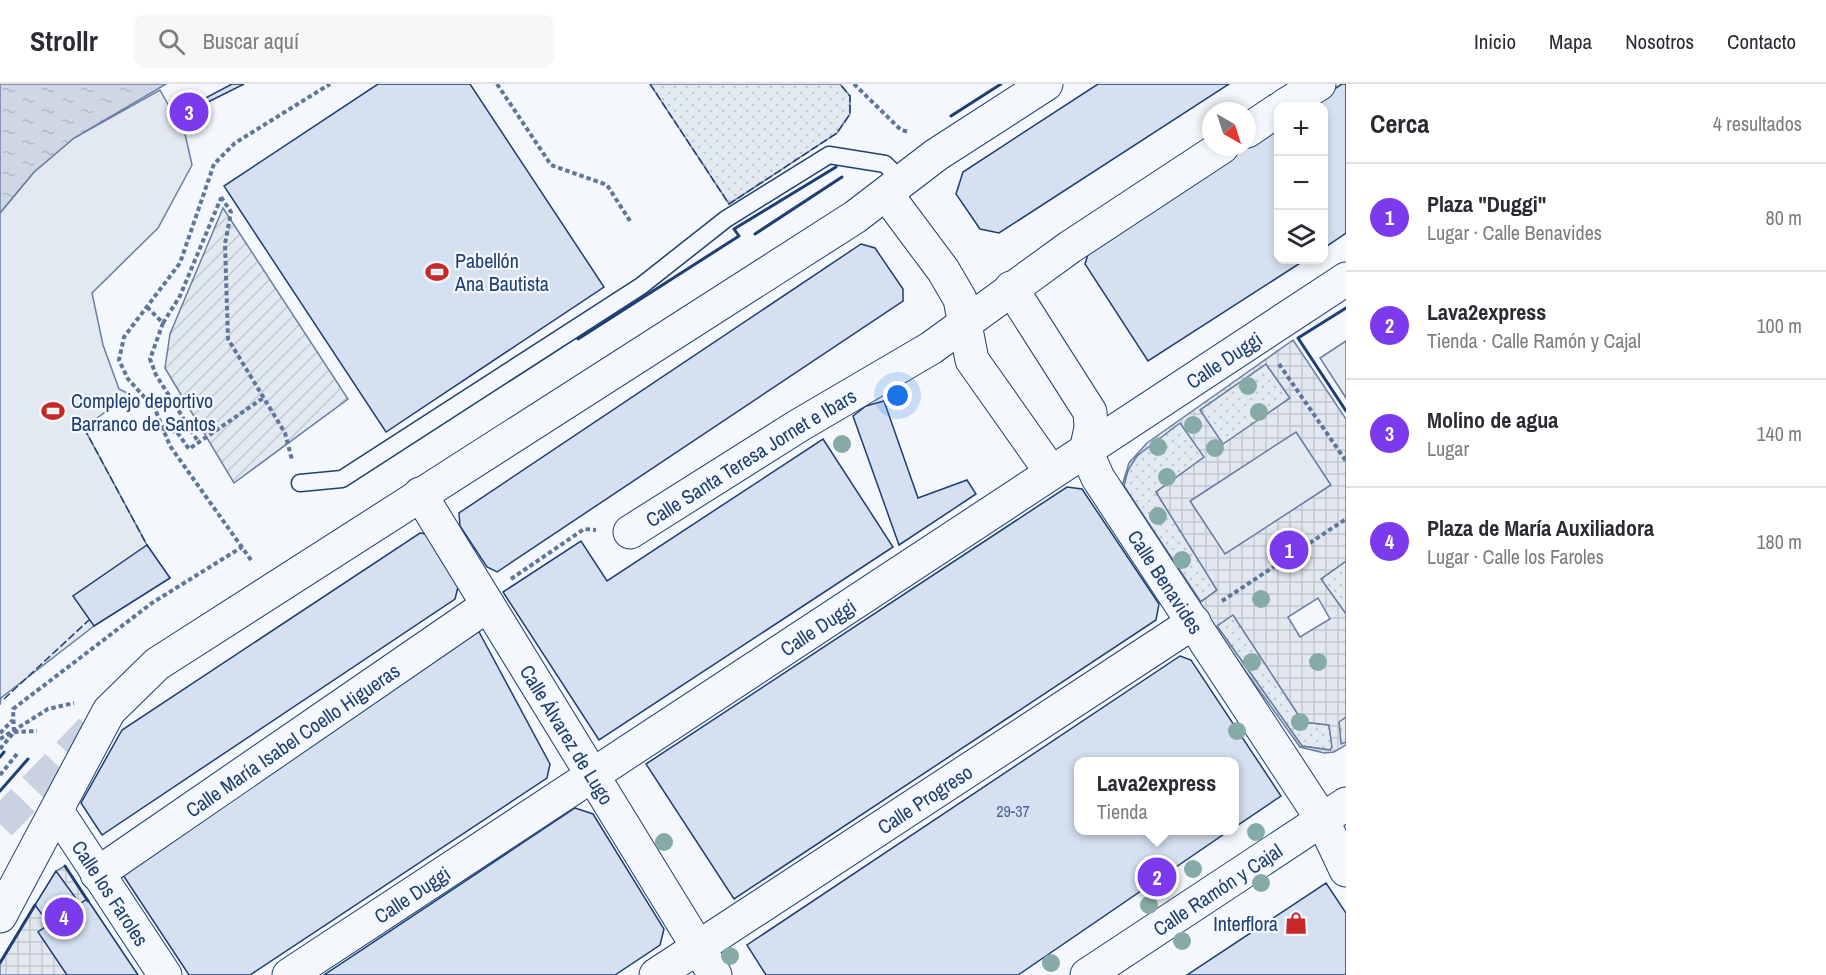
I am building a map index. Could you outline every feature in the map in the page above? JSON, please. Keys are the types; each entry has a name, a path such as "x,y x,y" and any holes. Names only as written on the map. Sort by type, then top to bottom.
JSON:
{"street":[{"path":"0,916 109,711 157,664 895,188 936,155 1046,84"},
{"path":"1290,102 1319,84"},
{"path":"1256,125 1274,113"},
{"name":"Calle Santa Teresa Jornet e Ibars","path":"630,532 798,426 931,348 1011,288 1209,156"},
{"path":"895,188 960,299 972,360 1051,472"},
{"name":"Calle Duggi","path":"289,975 1346,279"},
{"path":"1011,288 1090,412 1091,428 1086,451"},
{"name":"Calle Benavides","path":"1086,451 1098,478 1194,622 1334,811 1346,870"},
{"name":"Calle Álvarez de Lugo","path":"420,494 715,975"},
{"name":"Calle María Isabel Coello Higueras","path":"97,874 488,605"},
{"name":"Calle Progreso","path":"656,975 1194,622"},
{"name":"Calle los Faroles","path":"57,811 165,975"},
{"name":"Calle Ramón y Cajal","path":"1087,975 1334,811"}],"lane":[{"path":"300,483 342,479 641,286 726,219 829,155 885,164 895,188"}],"path":[{"path":"251,560 170,446 155,409 128,379 119,360 124,337 180,263 214,164 235,142 330,84"},
{"path":"497,84 551,165 608,185 630,221"},
{"path":"854,84 901,130 918,135"},
{"path":"199,443 156,375 150,359 163,323 180,296 221,197 231,212 225,244 228,339 285,433 300,483"},
{"path":"147,306 163,323"},
{"path":"1277,361 1346,461"},
{"path":"163,429 177,432 189,450 263,398"},
{"path":"1222,601 1346,519"},
{"name":"Calle Santa Teresa Jornet e Ibars","path":"488,605 506,582 584,529 630,532"},
{"path":"0,749 14,732 13,709 152,603 242,547"},
{"path":"0,739 48,710 76,703"},
{"path":"0,733 14,719"},
{"path":"14,732 37,731"},
{"path":"0,775 17,754"}],"shaded area":[{"path":"650,84 840,84 850,96 850,114 837,133 729,204"},
{"name":"Complejo deportivo Barranco de Santos","path":"160,90 175,117 183,125 192,165 158,228 92,293 103,345 119,389 129,394 84,428 147,545 170,578 94,626 1,698 0,705 0,213 34,172 74,138"},
{"path":"223,208 348,399 234,483 165,368 170,334"},
{"path":"1293,340 1346,419 1346,561 1321,579 1346,614 1346,717 1339,722 1341,744 1346,742 1346,745 1334,752 1324,753 1300,747 1223,640 1122,486 1129,463 1147,443","holes":["1266,364 1290,398 1223,444 1200,410","1180,423 1204,457 1156,492 1217,590 1201,602 1124,486 1128,470 1137,456","1296,432 1331,485 1225,554 1190,501","1318,598 1330,619 1300,637 1288,617","1233,615 1303,722 1329,725 1332,747 1330,750 1302,746 1217,626"]},
{"path":"1346,341 1346,398 1320,358"},
{"path":"1266,364 1290,398 1223,445 1200,410"},
{"path":"1180,422 1205,457 1156,492 1217,590 1200,602 1124,486 1131,465 1144,448"},
{"path":"1296,431 1331,485 1225,555 1190,501"},
{"path":"1346,561 1346,614 1321,579"},
{"path":"1233,614 1303,722 1329,725 1332,747 1330,750 1302,746 1217,626"},
{"path":"1346,717 1346,742 1341,745 1339,721"},
{"path":"65,866 138,975 0,975 0,963 56,871"}],"water":[{"path":"0,84 166,84 74,138 34,172 0,213"}],"building":[{"path":"232,84 244,84 198,107 194,104"},
{"name":"Pabellón Ana Bautista","path":"378,84 470,84 604,287 386,432 224,186"},
{"path":"1098,84 1229,84 999,233 980,229 956,194 963,172"},
{"path":"1342,84 1346,84 1346,233 1328,245 1328,102 1314,102"},
{"path":"187,98 202,110 190,123 176,114"},
{"path":"1274,128 1274,264 1299,264 1148,361 1085,264 1090,248 1231,156 1256,156 1256,139"},
{"path":"861,244 875,248 903,289 903,301 497,572 487,567 460,526 459,513"},
{"path":"884,401 918,498 967,480 976,494 899,545 853,416 866,406"},
{"path":"823,439 893,547 599,740 503,592 581,541 607,581"},
{"path":"1067,487 1082,489 1159,604 1156,620 734,899 646,764"},
{"path":"420,533 432,535 459,583 455,599 102,835 81,803 122,730"},
{"path":"147,545 170,578 94,626 73,596"},
{"path":"478,630 550,764 547,778 250,975 189,975 119,869"},
{"path":"1180,656 1191,660 1281,796 1239,824 1239,757 1074,757 1074,835 1223,835 1018,975 766,975 747,945"},
{"path":"575,808 593,814 664,929 660,945 615,975 324,975"},
{"path":"56,871 80,904 49,924 35,905"},
{"path":"1326,883 1346,913 1346,975 1187,975"},
{"path":"87,899 138,975 67,975 38,932"}],"tunnel":[{"path":"0,824 101,720"}],"fence":[{"path":"650,84 729,204 837,133 850,114 850,96 840,84"},
{"path":"84,428 148,547"},
{"path":"4,699 89,620"}],"wall":[{"path":"951,116 1001,84"},
{"path":"578,339 739,236 734,229 836,167"},
{"path":"755,234 842,177"},
{"path":"1346,308 1298,338 1346,411"},
{"path":"0,757 4,752"},
{"path":"0,791 28,759"},
{"path":"65,866 88,901"},
{"path":"0,963 35,905"}],"place":[{"name":"Molino de agua","path":"189,112"},
{"name":"Pabellón Ana Bautista","path":"437,272"},
{"name":"Complejo deportivo Barranco de Santos","path":"53,411"},
{"name":"Plaza \"Duggi\"","path":"1289,550"},
{"name":"Lava2express","path":"1157,877"},
{"name":"Plaza de María Auxiliadora","path":"64,917"},
{"name":"Interflora","path":"1296,923"}]}
